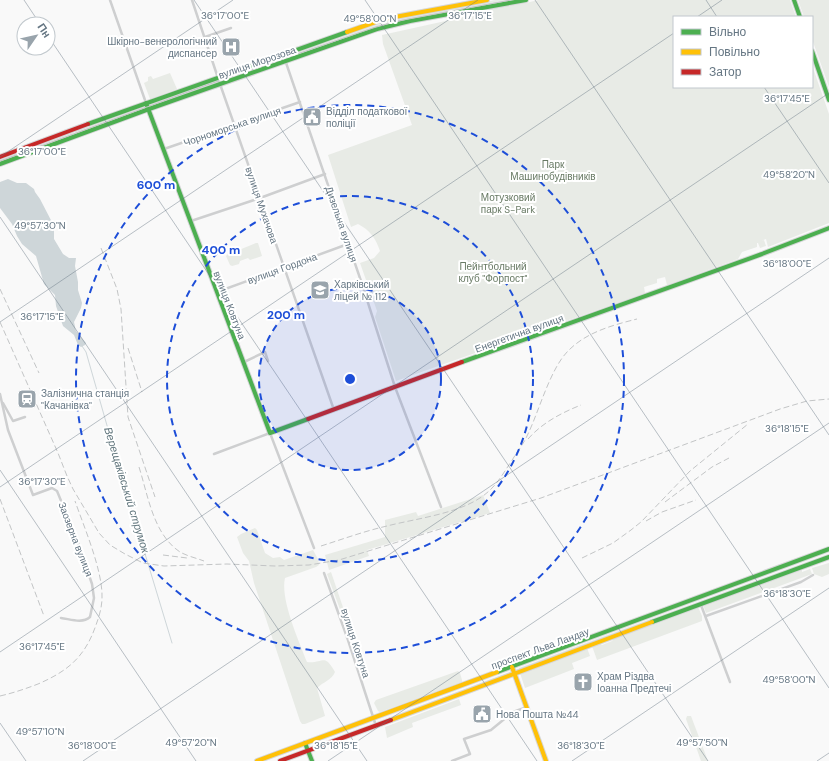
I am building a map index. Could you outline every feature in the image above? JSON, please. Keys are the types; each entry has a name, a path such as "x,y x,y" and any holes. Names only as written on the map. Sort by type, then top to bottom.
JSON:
{"main road":[{"name":"вулиця Морозова","path":"0,157 146,103 384,19 487,0"},
{"name":"вулиця Морозова","path":"0,164 149,109 377,29 526,0"},
{"path":"794,0 800,16"},
{"path":"813,54 829,100"},
{"name":"вулиця Ковтуна","path":"146,103 270,433"},
{"name":"Енергетична вулиця","path":"270,433 762,254 829,228"},
{"name":"проспект Льва Ландау","path":"257,761 829,549"},
{"name":"проспект Льва Ландау","path":"280,761 827,558"},
{"path":"699,598 701,604"},
{"path":"512,667 546,761"},
{"path":"502,671 505,677"},
{"path":"306,743 312,761"}],"street":[{"name":"вулиця Ковтуна","path":"110,0 146,103"},
{"name":"вулиця Мухачова","path":"192,0 234,125 334,410"},
{"path":"205,37 231,28"},
{"name":"Дизельна вулиця","path":"283,54 325,174 396,387 441,507"},
{"name":"Чорноморська вулиця","path":"164,149 300,102"},
{"path":"191,222 325,174"},
{"name":"вулиця Гордона","path":"217,292 348,244"},
{"path":"244,362 265,352 268,361"},
{"name":"Заозерна вулиця","path":"0,394 8,430 33,495 52,488 57,491 72,526 92,584 94,598 91,614 88,619 80,621 61,618"},
{"path":"2,401 9,411 13,421 25,417"},
{"name":"вулиця Ковтуна","path":"270,433 314,548"},
{"name":"Енергетична вулиця","path":"214,454 270,433"},
{"name":"вулиця Ковтуна","path":"324,573 376,726"},
{"path":"706,616 801,582 813,575"},
{"path":"701,604 730,682"},
{"path":"452,761 470,754 464,740 491,730 513,712 527,707"}],"green space":[{"path":"495,0 517,0 397,22 287,59 285,55 385,21"},
{"name":"Парк Машинобудівників","path":"538,0 790,0 796,16 673,16 673,88 813,88 813,68 829,114 829,223 768,247 766,239 761,241 764,240 766,246 760,248 757,243 757,247 742,252 738,259 667,285 665,277 657,279 657,283 644,287 645,293 396,381 375,317 377,311 360,263 374,258 380,251 377,243 366,229 358,224 351,227 328,155 412,125 383,44 382,35 468,16 484,9"},
{"path":"798,0 829,0 829,87 813,42 813,16 804,16"},
{"path":"282,56 284,60 220,82 219,78"},
{"path":"170,73 177,89 150,99 144,83 148,81 148,77 151,76 153,79"},
{"path":"216,79 218,83 149,108 147,103"},
{"path":"144,105 146,109 76,135 74,131"},
{"path":"72,131 74,135 0,162 0,158"},
{"path":"258,243 262,256 250,260 248,258 240,261 239,264 232,266 230,265 226,256 228,254 233,251 236,253 239,252 239,250"},
{"path":"483,495 490,513 367,550 369,556 329,570 325,555 385,537 385,520 416,512 418,516"},
{"path":"255,528 265,553 273,558 280,557 284,560 313,550 318,559 319,565 316,567 285,578 284,587 291,620 307,662 326,661 335,672 330,679 317,688 325,716 305,724 302,724 300,721 254,583 249,561 243,553 237,537"},
{"path":"829,563 829,574 822,577 814,574 812,568"},
{"path":"810,569 812,574 706,613 703,605 802,570 802,572"},
{"path":"331,572 348,622 345,623 327,574"},
{"path":"696,602 519,669 519,668"},
{"path":"698,607 702,616 702,621 597,660 592,646 599,643 602,645 612,641 615,637"},
{"path":"587,648 590,656 572,663 574,669 525,688 520,673"},
{"path":"458,671 462,682 380,712 374,703 376,700"},
{"path":"459,699 461,705 412,723 413,727 387,738 385,727"},
{"path":"687,716 691,716 708,761 701,761 686,719"}],"shaded area":[{"path":"8,179 17,183 26,183 34,189 54,226 54,239 63,254 69,258 76,258 75,266 78,290 82,303 74,322 76,331 86,343 81,347 78,345 74,335 63,326 56,306 55,295 44,284 36,256 22,244 12,224 0,208 0,182"}],"waterway":[{"name":"Верещаківський струмок","path":"82,346 86,352 172,643"}],"tram line":[{"path":"0,161 204,86 373,28 398,21 511,0"}],"railway":[{"path":"101,248 117,289 121,309 128,417 155,497"},
{"path":"0,289 39,373"},
{"path":"321,546 370,530 455,510 468,505 489,491 498,481 524,443 545,391 562,358 569,350 584,338 601,330 637,319"},
{"path":"0,322 73,489 99,533 110,545 125,554 143,563 164,566 227,564 275,566 309,565 339,560 541,498 780,409 807,401 829,399"},
{"path":"128,348 142,392"},
{"path":"528,439 533,433 552,419 581,405"},
{"path":"582,558 613,543 641,522 690,471 748,424"},
{"path":"665,502 712,467 729,458"},
{"path":"139,467 153,513 163,535 180,552 204,561"},
{"path":"0,499 44,616"},
{"path":"646,521 662,512 696,500"},
{"path":"0,696 38,684 58,674 74,662 87,646 92,636 100,612 102,601 101,587 96,562 75,501"},
{"path":"163,555 187,558"}],"traffic: fast":[{"path":"0,164 149,109 377,29 410,21 526,0"},
{"path":"794,0 800,16"},
{"path":"88,124 347,32"},
{"path":"813,54 829,100"},
{"path":"146,103 270,433 308,419"},
{"path":"462,362 762,254 829,228"},
{"path":"497,672 829,549"},
{"path":"652,622 829,557"},
{"path":"305,743 312,761"}],"traffic: slow":[{"path":"347,32 384,19 487,0"},
{"path":"391,720 652,622"},
{"path":"512,667 546,761"},
{"path":"257,761 497,672"}],"traffic: jam":[{"path":"0,157 88,124"},
{"path":"308,419 462,362"},
{"path":"280,761 391,720"}],"place":[{"name":"Шкірно-венерологічний диспансер","path":"231,47"},
{"name":"Відділ податкової поліції","path":"312,117"},
{"name":"Харківський ліцей № 112","path":"320,290"},
{"name":"Залізнична станція \"Качанівка\"","path":"27,399"},
{"name":"Храм Різдва Іоанна Предтечі","path":"583,682"},
{"name":"Нова Пошта №44","path":"482,714"}],"park label":[{"name":"Мотузковий парк S-Park","path":"508,202"},
{"name":"Пейнтбольний клуб \"Форпост\"","path":"493,272"}]}
